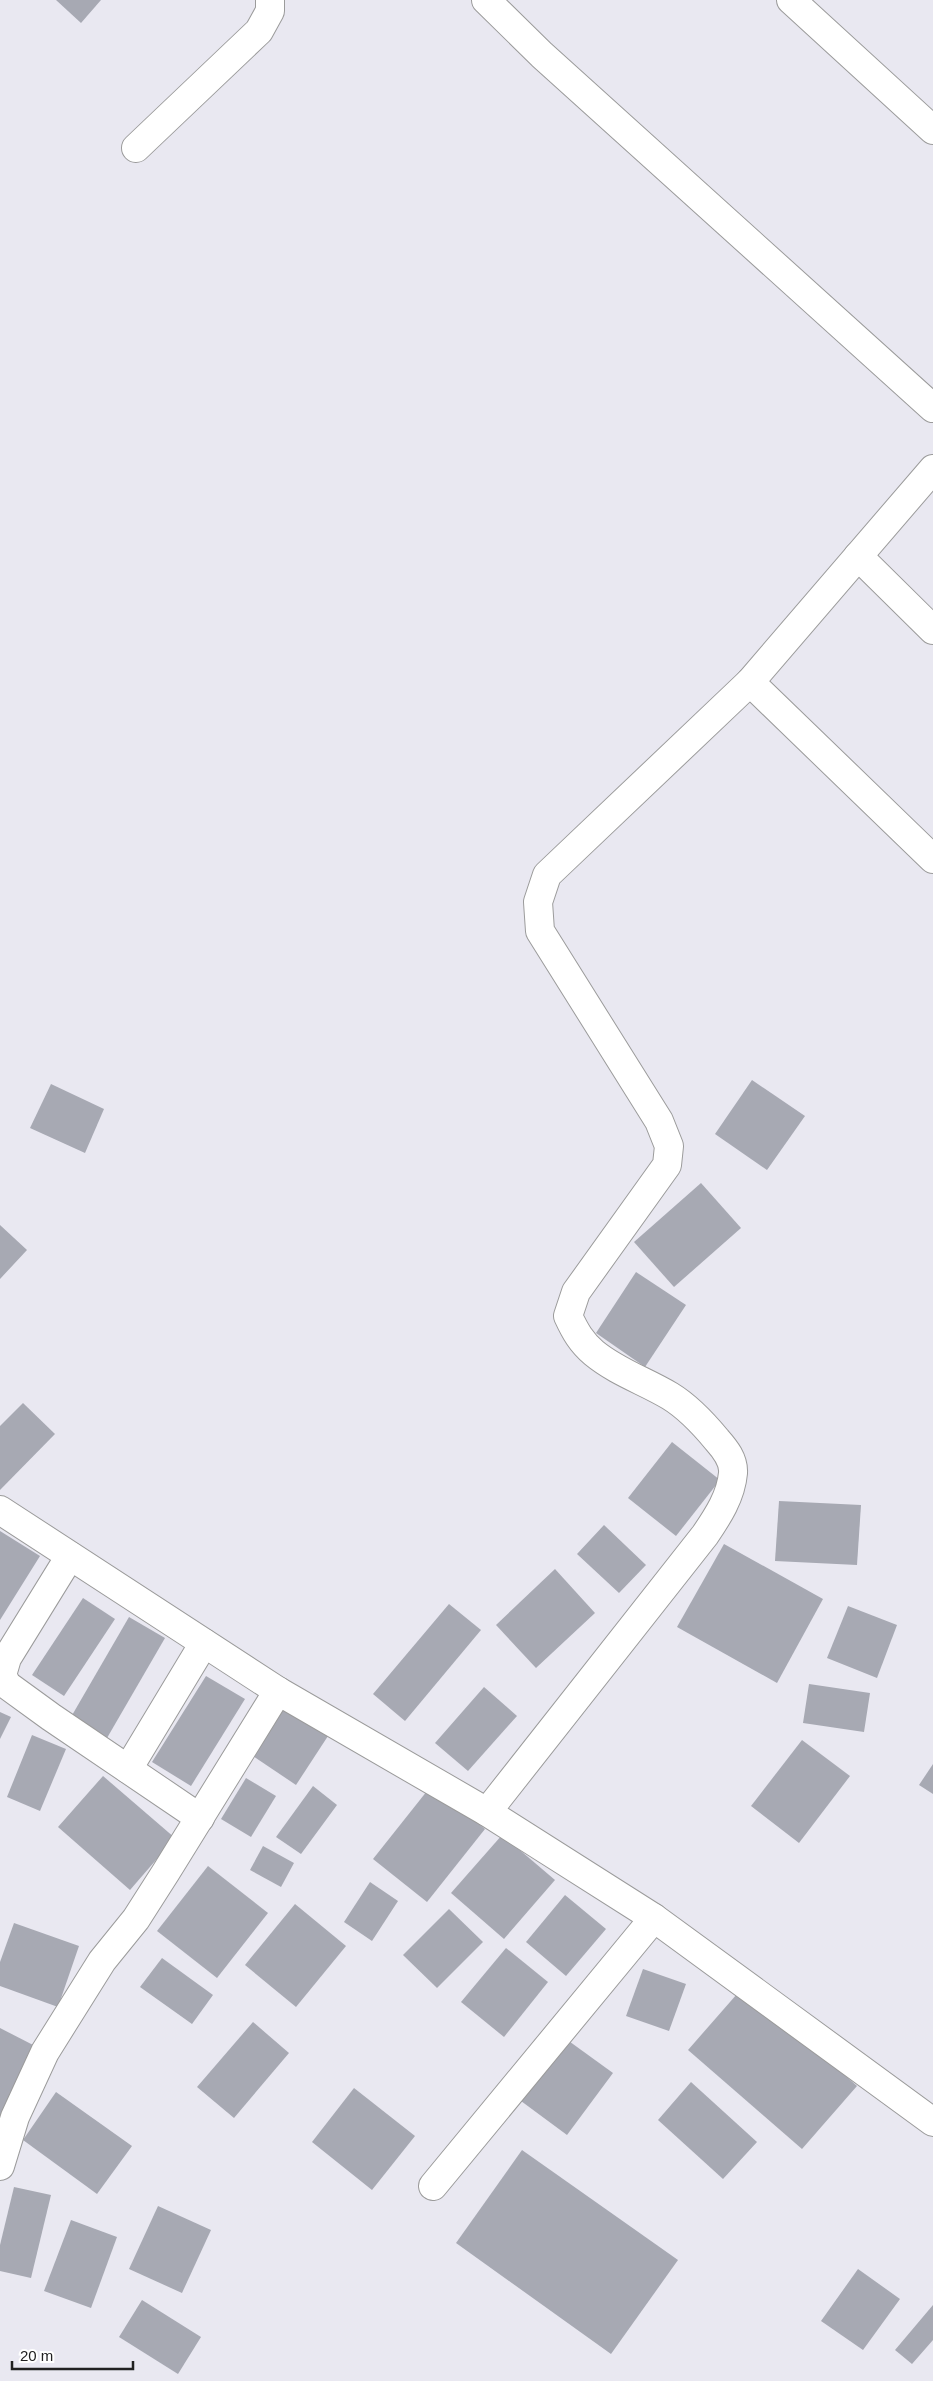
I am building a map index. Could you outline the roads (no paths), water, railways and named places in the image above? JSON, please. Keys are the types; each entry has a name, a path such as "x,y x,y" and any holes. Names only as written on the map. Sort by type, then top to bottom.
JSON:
{"street":[{"path":"136,148 259,31 270,11 270,0"},
{"path":"486,0 542,55 933,408"},
{"path":"791,0 933,130"},
{"path":"487,1812 705,1535 729,1494 733,1472 732,1461 701,1420 670,1396 621,1372 594,1353 577,1336 568,1316 576,1292 667,1165 669,1146 659,1121 540,932 538,902 547,875 750,682 933,469"},
{"path":"858,556 933,630"},
{"path":"750,682 933,859"},
{"path":"0,1510 278,1691 487,1812 654,1918 933,2122"},
{"path":"70,1556 17,1639 7,1658 2,1675 7,1685 200,1818"},
{"path":"128,1770 204,1643"},
{"path":"0,2166 14,2117 45,2052 72,2006 102,1961 136,1919 278,1691"},
{"path":"433,2186 654,1918"}]}
